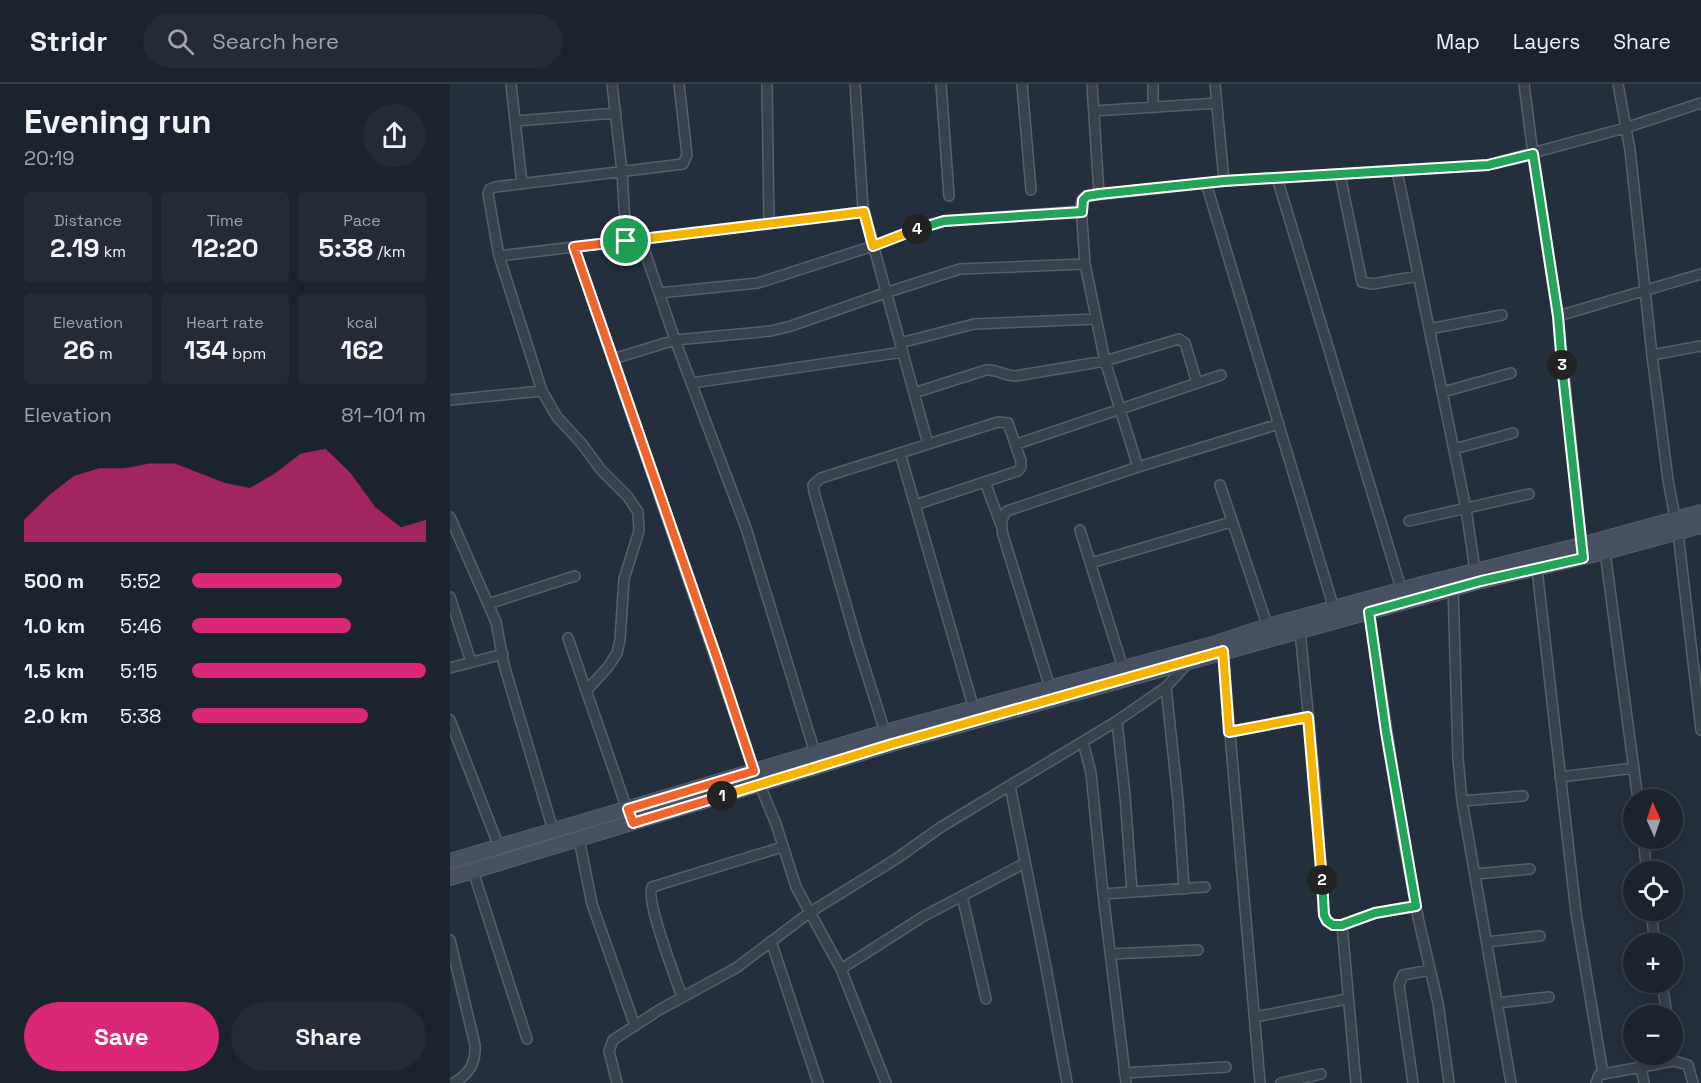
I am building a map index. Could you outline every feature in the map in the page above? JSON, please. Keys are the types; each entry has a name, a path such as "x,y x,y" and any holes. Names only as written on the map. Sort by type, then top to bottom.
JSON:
{"main road":[{"path":"1052,694 1123,668 1196,648 1270,633 1453,583 1537,569 1582,551 1605,552 1677,526 1701,512"},
{"path":"1453,583 1475,570 1582,551 1677,526 1701,526"},
{"path":"450,878 579,839 630,816 754,771 817,759 1052,694 1189,663 1270,633 1300,631 1336,614 1369,612 1404,596"},
{"path":"450,861 554,830 630,816 760,785 885,732 975,714"}],"street":[{"path":"511,84 522,184"},
{"path":"612,84 622,172 626,241"},
{"path":"586,690 608,667 617,653 624,579 639,531 638,512 628,497 557,417 542,391 499,256 488,194 490,189 495,187 678,166 686,160 687,155 679,84"},
{"path":"767,84 769,224"},
{"path":"855,84 860,189 864,212 928,444"},
{"path":"941,84 949,196"},
{"path":"1022,84 1030,190"},
{"path":"1092,84 1099,194"},
{"path":"1152,84 1153,107"},
{"path":"1215,84 1224,181"},
{"path":"1524,84 1558,316 1582,551"},
{"path":"1618,84 1629,150 1652,355 1668,480 1677,526 1701,730"},
{"path":"1094,111 1217,103"},
{"path":"1138,467 1105,361 1084,264 1082,212 1083,200 1087,196 1224,181 1488,165 1625,128 1701,103"},
{"path":"515,121 616,113"},
{"path":"1397,171 1466,508 1475,570"},
{"path":"1340,175 1362,282 1373,284 1418,276"},
{"path":"1277,178 1404,596"},
{"path":"1206,183 1336,614"},
{"path":"499,256 864,212"},
{"path":"659,293 758,283 944,221 1082,212"},
{"path":"641,240 675,340 746,528 817,759"},
{"path":"574,247 796,887 841,969 886,1083"},
{"path":"613,359 675,340 771,331 791,326 885,292 960,270 1084,264"},
{"path":"1558,316 1701,274"},
{"path":"1430,329 1502,315"},
{"path":"692,383 902,348 974,324 1096,319"},
{"path":"914,393 986,370 1015,376 1105,361 1179,339 1185,343 1197,383"},
{"path":"1652,355 1701,346"},
{"path":"1443,392 1511,373"},
{"path":"1017,444 1221,375"},
{"path":"450,400 542,391"},
{"path":"885,732 857,643 813,484 821,478 928,444 1003,421 1008,423 1021,460 1018,471 915,505"},
{"path":"1001,525 1002,516 1007,511 1138,467 1279,424"},
{"path":"1454,449 1513,434"},
{"path":"900,453 975,714"},
{"path":"985,482 1001,525 1052,694"},
{"path":"1220,485 1270,633"},
{"path":"1409,521 1529,494"},
{"path":"450,517 496,622 510,686 554,830"},
{"path":"1091,563 1231,522"},
{"path":"1080,530 1123,668"},
{"path":"1605,552 1637,789"},
{"path":"1537,569 1576,913 1603,1074"},
{"path":"488,604 575,576"},
{"path":"1453,583 1458,758 1462,801 1511,1083"},
{"path":"450,597 471,662"},
{"path":"1369,612 1388,744 1416,906 1438,1003 1449,1083"},
{"path":"1300,631 1324,915 1333,925 1342,925 1375,913 1416,906"},
{"path":"568,638 630,816"},
{"path":"617,1083 609,1057 613,1040 736,968 809,913 896,859 941,827 1117,722 1166,687 1189,663 1196,648"},
{"path":"1223,651 1260,1083"},
{"path":"450,668 503,654"},
{"path":"1166,687 1178,800 1184,889"},
{"path":"1229,732 1308,717"},
{"path":"450,720 499,847"},
{"path":"1117,722 1132,892"},
{"path":"1083,742 1091,773 1102,894 1125,1078 1226,1067"},
{"path":"1560,777 1634,768"},
{"path":"1010,786 1047,967 1067,1083"},
{"path":"1462,801 1523,796"},
{"path":"579,839 592,904 634,1026"},
{"path":"682,998 657,923 650,896 652,888 782,847"},
{"path":"841,969 924,916 1025,863"},
{"path":"1475,874 1530,869"},
{"path":"473,871 527,1039"},
{"path":"1102,894 1205,887"},
{"path":"962,896 986,999"},
{"path":"1342,925 1356,1083"},
{"path":"1487,942 1540,936"},
{"path":"450,940 475,1045 476,1059 468,1071 453,1083"},
{"path":"771,941 818,1083"},
{"path":"1111,954 1198,950"},
{"path":"1413,1083 1399,985 1403,975 1430,970"},
{"path":"1497,1003 1550,997"},
{"path":"1255,1017 1347,999"},
{"path":"1683,1064 1688,1065 1693,1083"},
{"path":"1596,1083 1599,1075 1652,1065"},
{"path":"1641,1067 1644,1083"},
{"path":"1281,1083 1322,1074"}],"route":[{"path":"1533,154 1558,316 1583,558 1481,581 1369,612 1386,732 1416,906 1375,913 1342,925 1333,925 1327,921 1324,915 1308,717 1229,732 1223,651 1189,663 892,744 633,823 628,809 754,771 574,247 626,241 864,212 873,246 931,223 1082,212 1083,200 1087,196 1099,194 1224,181 1488,165 1533,154"}]}
